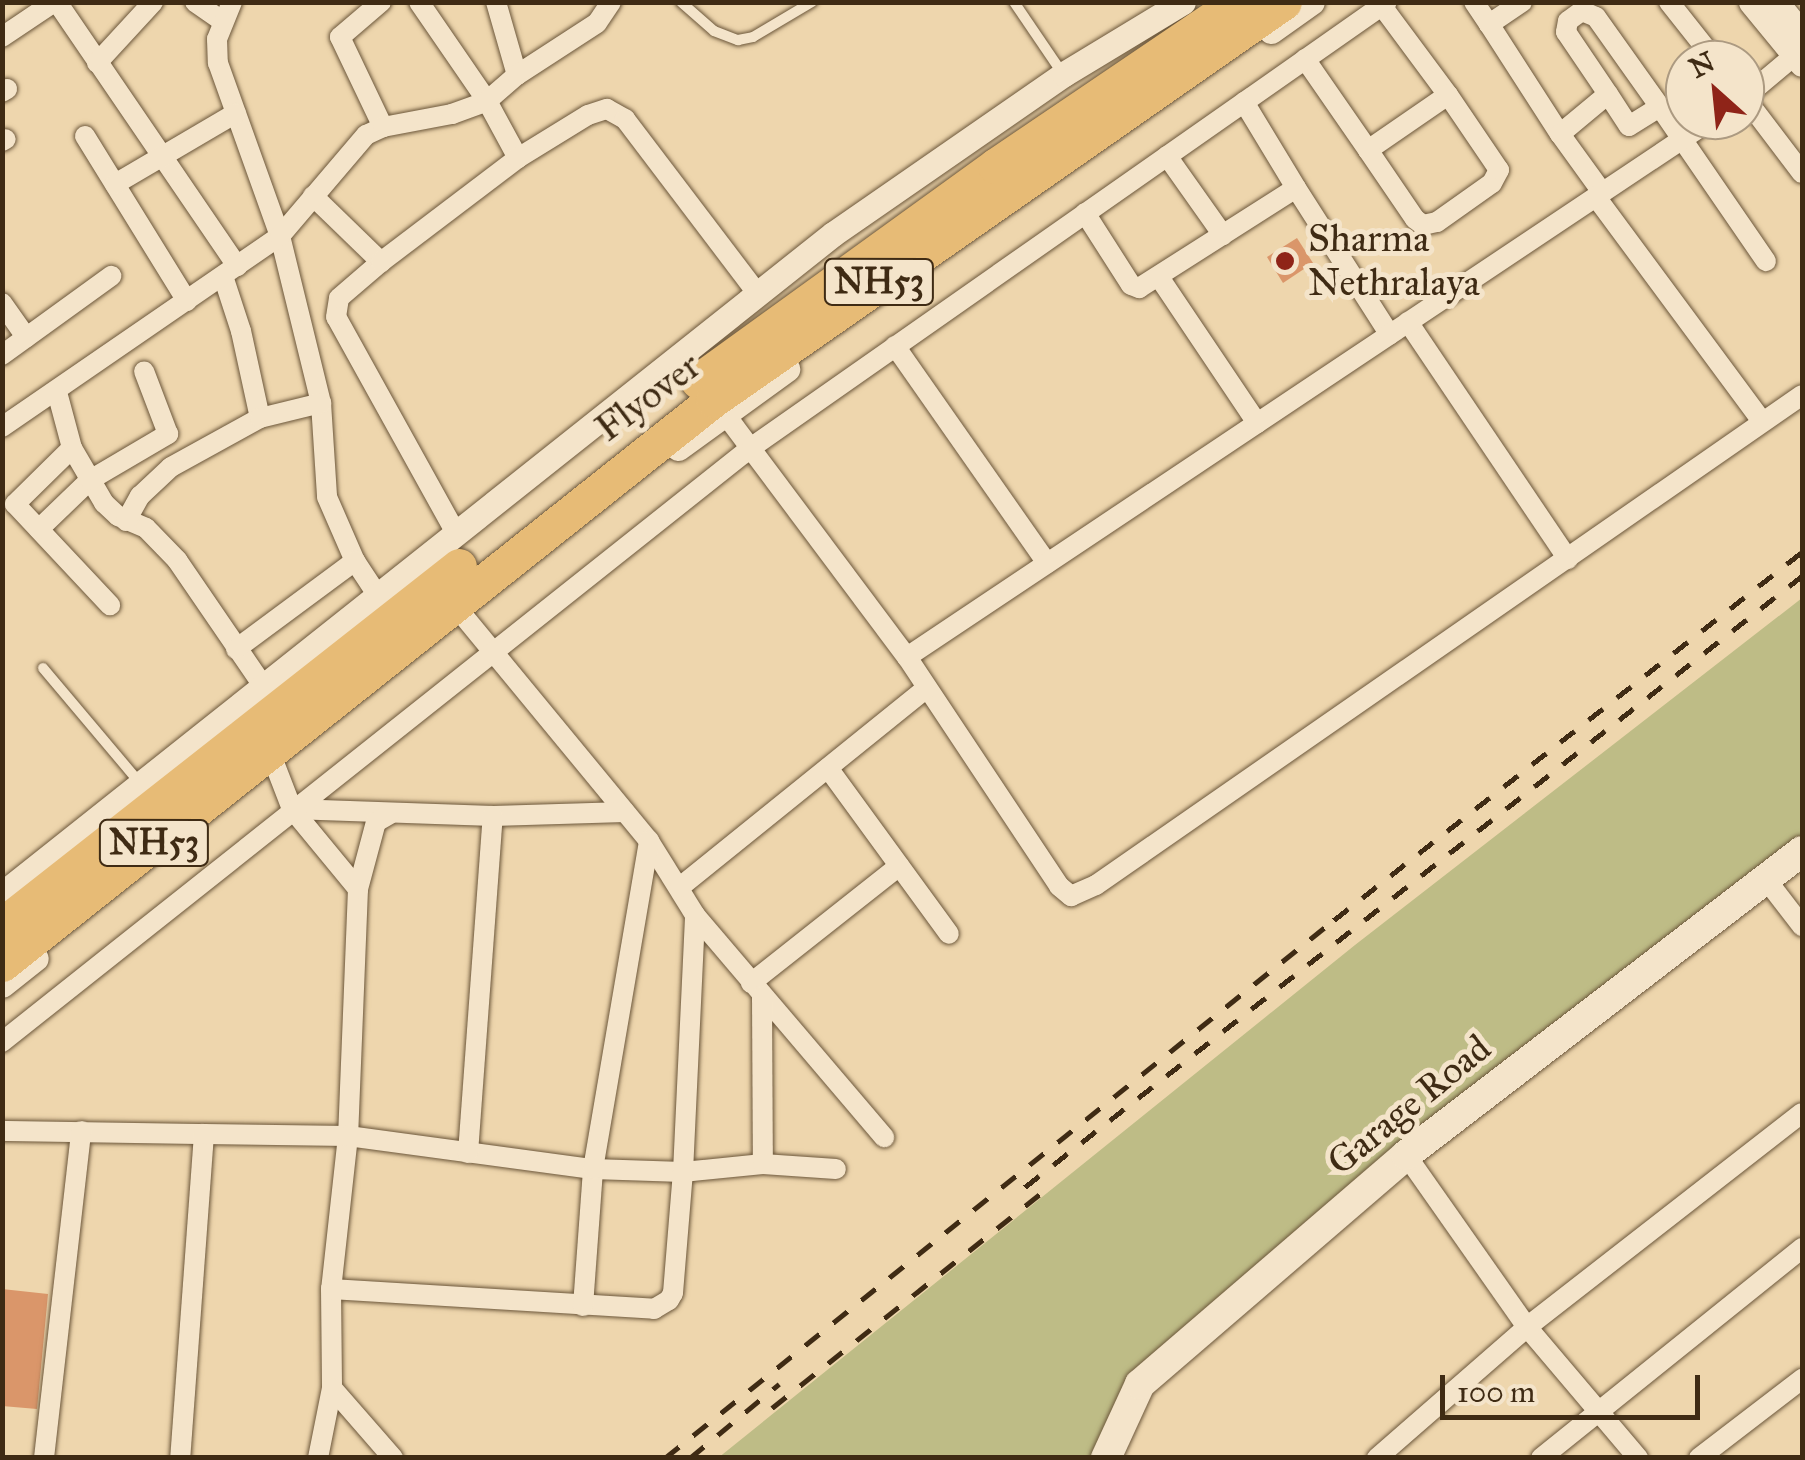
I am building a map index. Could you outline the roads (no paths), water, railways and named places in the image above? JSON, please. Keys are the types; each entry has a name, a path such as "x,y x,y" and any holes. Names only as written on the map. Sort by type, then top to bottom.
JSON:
{"highway":[{"name":"Flyover","path":"76,880 472,555 851,270 1237,2"},
{"name":"Flyover","path":"472,555 713,400 1284,2"},
{"name":"NH53","path":"2,925 76,880"},
{"name":"NH53","path":"2,964 76,880"}],"main road":[{"name":"Garage Road","path":"1106,1458 1140,1384 1406,1155 1802,850"}],"street":[{"path":"97,63 153,2"},
{"path":"194,2 227,12 217,38 218,63 280,236 320,404 327,497 355,561 378,596"},
{"path":"381,2 340,37 382,127"},
{"path":"419,2 518,158"},
{"path":"496,2 516,74"},
{"path":"6,417 60,406 174,309 280,236 366,135 382,127 452,114 486,102 516,74 588,29 611,2"},
{"path":"2,985 140,784 378,596 472,555 757,293 833,234 1064,74 1183,2"},
{"path":"2,894 76,880 274,765 462,614 725,414 994,218 1312,2"},
{"path":"1348,2 1361,21"},
{"path":"1474,2 1599,195 1762,421"},
{"path":"1489,24 1522,2"},
{"path":"1669,2 1700,40"},
{"path":"1751,2 1800,51"},
{"path":"1776,2 1800,51"},
{"path":"2,1042 752,446 1305,59 1385,4 1499,170 1492,183 1437,222 1424,225 1415,219 1305,59"},
{"path":"1660,108 1629,126 1566,32 1568,21 1582,11 1596,17 1660,108 1665,116"},
{"path":"2,37 65,15 160,156 230,271 260,418"},
{"path":"1765,80 1800,51"},
{"path":"1368,150 1448,94"},
{"path":"1560,134 1608,94"},
{"path":"1244,102 1390,334"},
{"path":"472,555 336,317 339,298 518,158 588,115 607,110 616,113 757,293"},
{"path":"115,184 236,113"},
{"path":"1765,124 1802,173"},
{"path":"86,136 115,184 174,309"},
{"path":"906,657 1681,140 1766,261"},
{"path":"1167,156 1223,235"},
{"path":"1085,213 1132,284 1139,288 1296,188"},
{"path":"313,196 381,262"},
{"path":"2,354 112,276"},
{"path":"1158,276 1257,423"},
{"path":"2,303 26,336"},
{"path":"1408,322 1568,558"},
{"path":"895,346 1048,563"},
{"path":"39,529 90,480 168,434 144,371"},
{"path":"725,414 906,657 1059,886 1071,896 1083,894 1802,395"},
{"path":"126,520 140,496 170,467 260,418 320,404"},
{"path":"60,406 72,448 104,503 126,520 146,528 177,560 264,687"},
{"path":"72,448 9,511 39,529 110,605"},
{"path":"236,649 355,561"},
{"path":"462,614 650,841 695,915 884,1138"},
{"path":"680,887 927,688"},
{"path":"274,765 292,809 358,889"},
{"path":"828,768 948,934"},
{"path":"292,809 493,816 625,812"},
{"path":"318,1458 332,1388 331,1289 348,1136 358,889 376,822 390,814"},
{"path":"468,1153 493,816"},
{"path":"582,1306 594,1169 650,841"},
{"path":"756,990 899,866"},
{"path":"1765,878 1802,926"},
{"path":"331,1289 654,1309 669,1300 683,1172 695,915"},
{"path":"756,990 763,1164"},
{"path":"1377,1458 1526,1327 1802,1113"},
{"path":"2,1130 348,1136 594,1169 683,1172 763,1164 836,1169"},
{"path":"44,1458 81,1131"},
{"path":"180,1458 204,1134"},
{"path":"1406,1155 1526,1327 1638,1458"},
{"path":"1542,1458 1802,1248"},
{"path":"1699,1458 1802,1379"},
{"path":"332,1388 393,1458"}],"lane":[{"path":"681,2 714,31 738,40 753,36 812,2"},
{"path":"1014,2 1064,74"},
{"path":"43,668 140,784"}],"railway":[{"path":"665,1458 1334,920 1802,552"},
{"path":"1025,1187 1802,576"},
{"path":"772,1408 1053,1184"},
{"path":"690,1458 779,1384"}],"place":[{"name":"Sharma Nethralaya","path":"1285,261"}]}
